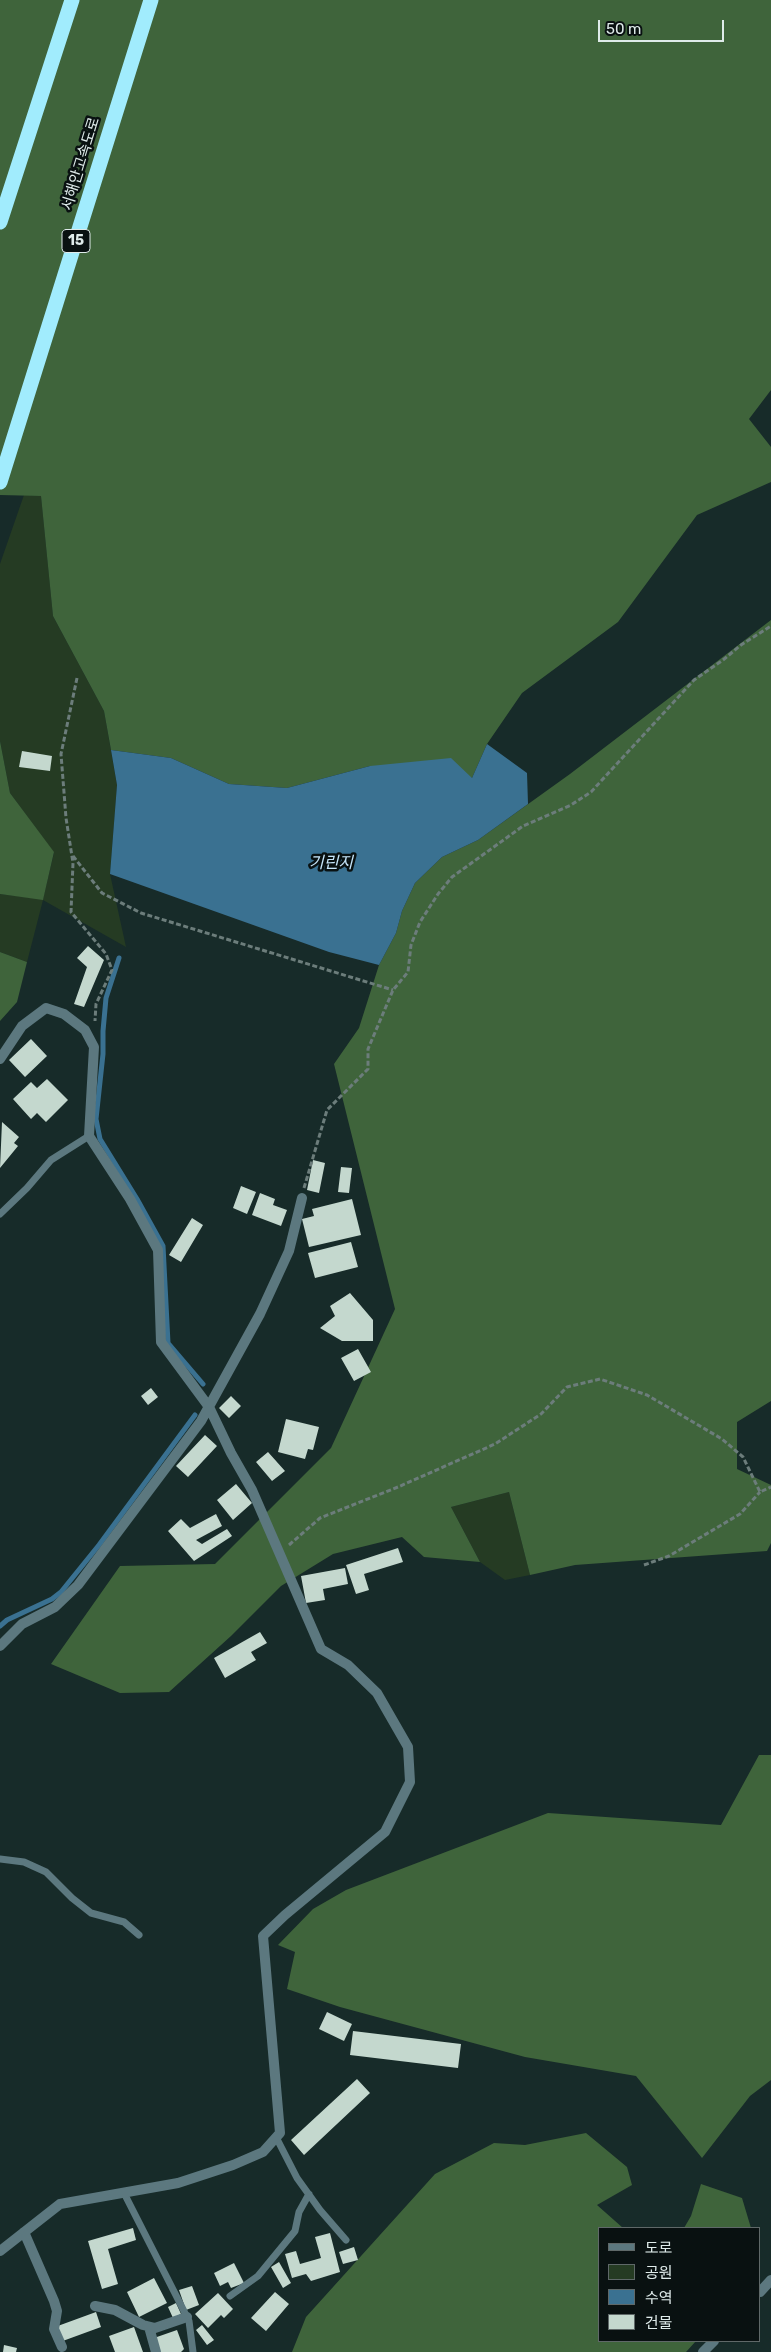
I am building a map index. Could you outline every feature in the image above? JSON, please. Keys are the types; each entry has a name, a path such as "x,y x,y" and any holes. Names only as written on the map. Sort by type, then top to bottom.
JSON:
{"highway":[{"path":"0,222 72,0"},
{"name":"서해안고속도로","path":"0,482 152,0"}],"street":[{"path":"0,1059 22,1026 46,1008 64,1014 85,1030 94,1047 89,1136 130,1199 158,1250 160,1342 209,1407 252,1490 321,1649 348,1665 377,1693 404,1739 408,1747 410,1782 385,1832 285,1915 263,1936 280,2133 263,2152 232,2165 178,2183 60,2204 0,2252"},
{"path":"0,1646 22,1624 55,1607 78,1585 202,1421 260,1314 289,1251 302,1198"},
{"path":"24,2232 54,2301 57,2311 54,2329 62,2346"},
{"path":"761,2291 771,2280"},
{"path":"95,2306 114,2310 149,2327 156,2328 187,2317"},
{"path":"149,2327 156,2352"},
{"path":"703,2352 713,2342"}],"lane":[{"path":"0,1214 27,1188 51,1160 89,1136"},
{"path":"0,1859 24,1862 46,1872 72,1898 91,1913 124,1922 139,1935"},
{"path":"276,2137 297,2178 346,2240"},
{"path":"124,2193 187,2317 193,2352"},
{"path":"230,2296 258,2276 295,2231 299,2212 309,2194"}],"path":[{"path":"302,1198 327,1110 368,1069 368,1049 393,990 408,972 411,945 420,922 438,894 452,877 523,826 571,805 592,792 694,680 741,645 771,626"},
{"path":"77,678 61,754 66,818 72,855 71,912 106,954 112,970 96,1004 94,1047"},
{"path":"72,855 102,893 141,914 393,990"},
{"path":"279,1554 320,1518 398,1487 496,1444 541,1414 567,1387 600,1379 647,1395 722,1439 743,1457 760,1492"},
{"path":"644,1565 669,1556 740,1514 760,1492 771,1487"}],"green space":[{"path":"0,0 771,0 771,390 749,419 771,447 771,482 697,515 618,622 522,693 487,744 472,778 370,766 287,788 229,784 171,758 111,750 104,711 53,616 41,496 0,495"},
{"path":"24,495 41,496 53,616 104,711 117,785 110,874 126,947 43,900 27,962 0,952 0,894 43,899 54,853 10,793 0,741 0,564"},
{"path":"771,620 771,1401 737,1422 737,1469 771,1485 771,1543 767,1551 575,1565 530,1575 509,1492 451,1507 480,1562 424,1557 402,1537 333,1554 281,1586 231,1636 169,1692 120,1693 51,1664 120,1566 215,1564 331,1448 395,1309 334,1064 359,1028 379,965 396,933 402,911 415,883 442,857 478,840 570,774"},
{"path":"0,741 10,793 54,852 43,900 0,894"},
{"path":"0,952 27,962 17,1002 0,1021"},
{"path":"509,1492 530,1575 505,1580 480,1562 451,1507"},
{"path":"759,1755 771,1755 771,2080 750,2096 702,2158 636,2076 525,2057 340,2007 287,1989 295,1952 278,1945 313,1909 346,1890 548,1813 721,1825"},
{"path":"586,2133 627,2167 632,2185 597,2205 622,2227 598,2227 598,2342 695,2342 686,2352 292,2352 306,2317 435,2174 494,2143 525,2145"},
{"path":"701,2184 742,2198 751,2227 685,2227 691,2216"}],"water":[{"name":"기린지","path":"487,744 527,773 528,804 478,840 442,857 415,883 402,911 396,933 379,965 329,952 110,874 117,785 111,750 171,758 229,784 287,788 370,766 451,758 472,778"}],"building":[{"path":"22,751 52,756 50,771 19,767"},
{"path":"88,946 104,960 84,1007 74,1004 87,967 77,958"},
{"path":"31,1039 47,1056 25,1077 9,1060"},
{"path":"47,1079 68,1100 46,1122 37,1113 31,1119 13,1099 31,1082 37,1088"},
{"path":"2,1122 19,1137 14,1143 18,1146 0,1168"},
{"path":"313,1160 325,1163 319,1193 307,1190"},
{"path":"341,1167 352,1168 349,1193 338,1192"},
{"path":"241,1186 256,1192 247,1214 233,1208"},
{"path":"260,1193 275,1199 273,1205 287,1210 281,1226 252,1215"},
{"path":"352,1199 361,1235 309,1247 302,1219 314,1216 312,1209"},
{"path":"192,1218 203,1225 181,1262 169,1255"},
{"path":"351,1242 358,1267 315,1278 308,1253"},
{"path":"350,1293 373,1320 373,1341 342,1341 320,1328 335,1316 330,1306"},
{"path":"358,1349 371,1372 354,1381 341,1358"},
{"path":"151,1388 158,1397 148,1405 141,1396"},
{"path":"231,1396 241,1406 229,1418 219,1408"},
{"path":"286,1419 319,1427 313,1450 308,1449 305,1459 278,1452"},
{"path":"205,1435 217,1446 188,1477 176,1466"},
{"path":"268,1452 285,1471 272,1481 256,1462"},
{"path":"236,1484 252,1503 233,1520 217,1500"},
{"path":"216,1514 222,1526 196,1540 202,1544 227,1529 232,1536 194,1561 168,1531 181,1519 190,1528"},
{"path":"398,1548 403,1562 364,1574 369,1590 356,1594 346,1565"},
{"path":"345,1568 348,1584 323,1589 325,1600 306,1603 301,1576"},
{"path":"260,1632 267,1643 251,1652 256,1660 225,1678 214,1658"},
{"path":"327,2012 352,2024 344,2041 319,2029"},
{"path":"353,2031 461,2044 458,2068 350,2055"},
{"path":"357,2079 370,2093 304,2155 291,2140"},
{"path":"133,2228 136,2240 108,2249 118,2284 102,2289 88,2241"},
{"path":"330,2233 340,2272 311,2281 306,2274 292,2278 285,2254 296,2251 300,2264 321,2258 315,2237"},
{"path":"354,2247 358,2260 343,2264 339,2252"},
{"path":"279,2262 291,2283 283,2288 271,2267"},
{"path":"234,2263 244,2283 231,2288 228,2282 220,2286 214,2273"},
{"path":"154,2278 167,2303 139,2317 127,2292"},
{"path":"192,2286 199,2305 186,2310 179,2290"},
{"path":"275,2292 289,2304 266,2331 251,2318"},
{"path":"218,2293 233,2309 224,2318 221,2315 208,2328 195,2314"},
{"path":"176,2303 181,2314 173,2318 168,2307"},
{"path":"96,2312 101,2327 60,2342 55,2327"},
{"path":"202,2325 214,2340 207,2345 196,2330"},
{"path":"134,2327 143,2352 115,2352 109,2336"},
{"path":"177,2330 184,2349 181,2352 159,2352 154,2338"},
{"path":"4,2345 17,2348 16,2352 3,2352"}],"waterway":[{"path":"119,958 106,998 103,1054 96,1119 100,1139 163,1246 168,1343 203,1384"},
{"path":"0,1626 7,1620 52,1599 61,1592 99,1545 195,1415"}]}
